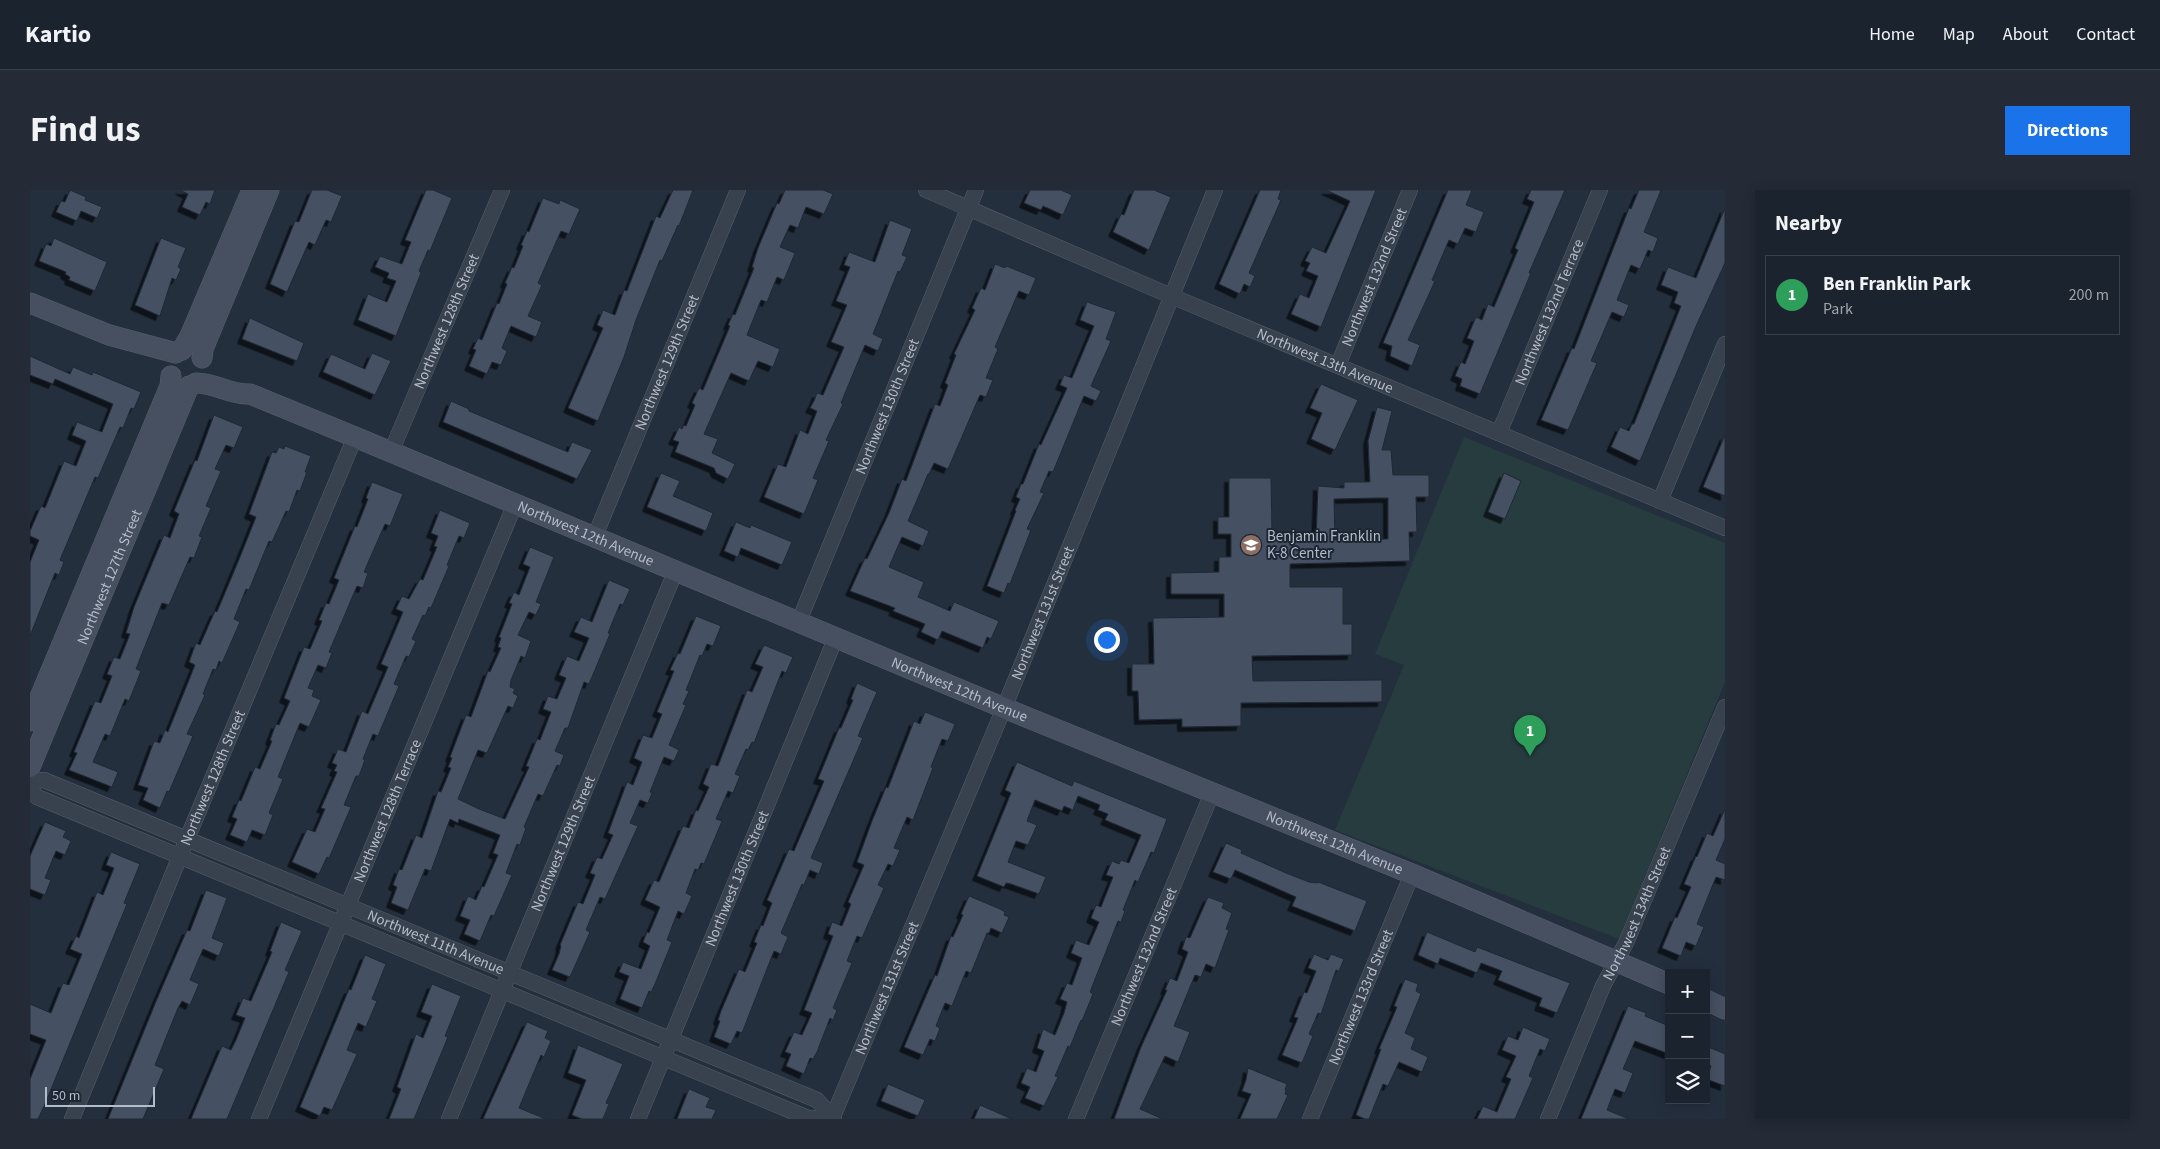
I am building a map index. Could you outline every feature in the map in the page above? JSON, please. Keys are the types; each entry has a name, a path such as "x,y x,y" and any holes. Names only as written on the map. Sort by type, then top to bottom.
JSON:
{"street":[{"name":"Northwest 127th Street","path":"30,721 170,386 174,362 190,336 252,190"},
{"path":"174,362 175,382 192,384 201,378 204,361 203,348 269,190"},
{"name":"Northwest 128th Street","path":"391,452 502,190"},
{"name":"Northwest 129th Street","path":"595,536 738,190"},
{"name":"Northwest 13th Avenue","path":"926,190 1171,296 1338,364 1725,528"},
{"name":"Northwest 130th Street","path":"799,621 976,190"},
{"name":"Northwest 131st Street","path":"833,1119 1004,708 1215,190"},
{"name":"Northwest 132nd Street","path":"1338,364 1410,190"},
{"name":"Northwest 132nd Terrace","path":"1499,433 1600,190"},
{"path":"30,303 109,335 126,347 155,360 174,362 189,349 197,352 204,361"},
{"path":"1660,501 1725,344"},
{"name":"Northwest 12th Avenue","path":"204,361 242,386 250,394 595,536 1004,708 1412,874 1665,982"},
{"name":"Northwest 12th Avenue","path":"192,384 208,383 239,395 250,394"},
{"name":"Northwest 127th Street","path":"30,768 192,384"},
{"name":"Northwest 128th Street","path":"72,1119 186,839 355,437"},
{"name":"Northwest 128th Terrace","path":"259,1119 515,504"},
{"name":"Northwest 129th Street","path":"449,1119 676,570"},
{"name":"Northwest 130th Street","path":"638,1119 836,637"},
{"name":"Northwest 134th Street","path":"1548,1119 1603,986 1626,943 1725,707"},
{"name":"Northwest 11th Avenue","path":"30,782 44,780 817,1100 833,1119"},
{"name":"Northwest 11th Avenue","path":"30,789 37,797 808,1118 833,1119"},
{"name":"Northwest 132nd Street","path":"1076,1119 1212,793"},
{"name":"Northwest 133rd Street","path":"1310,1119 1412,874"},
{"path":"1710,1002 1725,1008"}],"green space":[{"path":"1464,437 1725,543 1725,682 1619,939 1335,830 1404,665 1375,654"}],"building":[{"path":"70,190 86,197 85,200 102,207 97,218 81,211 77,221 56,212 61,201 65,202"},
{"path":"180,190 215,190 210,204 206,202 200,215 182,207 188,194"},
{"path":"312,190 327,190 342,196 331,222 326,220 315,245 309,242 287,292 270,284 295,221 299,222"},
{"path":"426,190 433,190 452,198 430,251 428,250 419,271 421,273 396,336 358,320 368,294 387,302 396,281 387,278 389,273 375,267 380,256 402,264 411,242 405,240"},
{"path":"673,190 693,190 679,226 662,261 660,260 598,421 568,408 603,328 597,325 603,310 615,315 624,290 627,291 656,216 660,218"},
{"path":"785,190 823,190 833,194 824,214 806,207 798,228 790,225 780,247 795,253 784,280 777,277 767,302 761,300 747,335 780,349 773,367 758,361 749,381 731,373 704,434 718,439 712,453 735,464 728,479 716,473 714,468 675,452 679,442 673,440 679,427 682,429 684,425 686,426 695,405 692,403 699,388 703,390 730,326 728,325 733,314 735,315 754,268 752,267 758,248 777,203 779,204"},
{"path":"1030,190 1061,190 1072,195 1063,215 1043,206 1041,210 1024,203"},
{"path":"1134,190 1154,190 1171,197 1149,250 1113,232 1121,214 1124,215"},
{"path":"1260,190 1281,190 1278,199 1281,200 1249,273 1255,276 1250,287 1244,284 1240,294 1219,284"},
{"path":"1326,190 1376,190 1321,327 1291,314 1300,294 1309,298 1318,276 1306,271 1310,263 1305,261 1312,247 1326,253 1350,201"},
{"path":"1448,190 1472,190 1466,205 1484,212 1476,232 1465,228 1458,244 1449,240 1432,280 1435,281 1408,340 1420,345 1412,366 1390,356 1392,346 1383,343"},
{"path":"1531,190 1565,190 1480,394 1460,386 1462,379 1455,376 1461,362 1465,364 1474,341 1467,338 1476,317 1482,320 1488,304 1494,307 1518,250 1515,248 1534,202 1527,199"},
{"path":"1639,190 1661,190 1644,232 1658,238 1653,252 1648,250 1640,269 1631,265 1617,300 1629,305 1624,317 1612,312 1591,361 1597,363 1568,430 1541,420 1572,348 1574,349 1629,208 1631,209"},
{"path":"543,198 559,204 560,200 580,209 569,234 561,231 538,283 542,285 528,316 542,322 536,337 511,326 502,348 507,351 501,365 492,362 487,374 469,366 476,350 473,349 478,338 482,340 497,303 499,304 507,284 505,283 512,267 514,268 523,246 521,245 527,231 529,232"},
{"path":"1725,208 1725,263 1697,324 1640,461 1611,447 1620,427 1629,431 1632,424 1634,424 1681,306 1674,303 1678,292 1661,285 1668,267 1696,278"},
{"path":"890,220 912,229 902,255 907,257 900,272 898,271 873,334 883,339 878,351 865,345 841,403 843,404 826,440 829,441 813,478 818,480 804,514 764,497 778,464 786,467 800,430 808,434 817,411 810,408 817,393 823,395 844,347 831,342 847,305 836,301 850,267 844,265 849,252 875,262"},
{"path":"54,238 107,262 95,291 69,280 70,277 65,274 66,272 39,261 46,244 51,246"},
{"path":"161,238 186,248 178,267 181,269 176,280 172,278 160,316 135,305"},
{"path":"995,264 1005,268 1006,266 1036,278 1029,295 1019,291 995,347 998,349 986,378 993,380 986,397 980,395 948,469 934,463 908,521 929,531 923,546 902,537 889,567 924,582 918,597 950,611 954,602 999,621 991,639 987,637 983,648 942,631 938,640 921,632 925,624 893,611 895,608 850,591 889,513 902,479 906,481 935,404 940,406 948,385 945,383 956,355 954,354 975,310 972,308 981,288 985,290"},
{"path":"1087,302 1116,312 1106,339 1111,341 1091,386 1101,391 1096,401 1084,396 1053,472 1049,471 1040,492 1044,493 1027,529 1031,530 1010,584 1008,583 1004,593 987,586 1020,499 1016,497 1021,484 1023,484 1039,444 1041,445 1067,388 1060,385 1064,375 1072,378 1094,326 1080,320"},
{"path":"250,318 304,343 297,361 242,339"},
{"path":"372,353 391,361 375,395 323,372 331,354 365,369"},
{"path":"30,356 70,374 73,367 92,375 93,372 141,392 134,409 131,408 123,428 120,427 98,478 95,477 60,560 64,562 59,575 55,573 30,636 30,562 39,540 30,536 30,531 41,506 45,508 64,461 76,466 86,441 72,435 77,422 102,432 113,404 55,379 53,384 30,375"},
{"path":"1321,384 1358,400 1335,450 1311,439 1322,413 1310,408"},
{"path":"451,401 469,409 469,411 568,452 572,442 592,450 577,479 443,422"},
{"path":"1377,407 1392,411 1382,450 1391,450 1393,475 1429,475 1429,497 1416,497 1417,532 1409,532 1410,561 1290,564 1290,587 1343,587 1343,624 1352,624 1352,655 1252,656 1253,681 1382,680 1382,702 1241,703 1241,726 1182,727 1182,719 1139,720 1138,691 1132,691 1132,664 1154,664 1153,618 1224,617 1224,594 1171,594 1171,573 1219,572 1219,557 1231,557 1231,534 1218,534 1218,517 1229,517 1229,478 1271,478 1272,534 1285,534 1285,541 1316,541 1318,486 1344,488 1344,482 1370,482 1368,441","holes":["1388,498 1388,539 1335,540 1334,499"]},
{"path":"214,415 243,427 234,448 226,445 215,469 221,471 206,506 211,508 199,536 202,537 194,558 190,557 169,605 162,603 136,669 141,671 129,701 125,699 110,736 105,734 93,762 118,772 112,787 69,770 77,753 74,752 95,701 101,703 112,676 107,674 114,657 120,659 130,634 126,633 134,607 164,535 170,538 179,514 174,511 195,460 197,461"},
{"path":"1725,435 1725,496 1703,487"},
{"path":"285,446 311,456 305,472 307,472 300,491 297,490 289,512 286,511 272,542 269,541 249,590 246,589 234,619 240,622 222,663 219,661 216,670 213,669 203,694 205,695 187,734 193,736 169,792 167,791 160,808 143,800 148,788 138,785 154,741 160,743 165,730 168,732 195,665 189,662 196,643 200,645 215,611 217,612 240,557 256,517 249,514 272,452 276,453 279,447 284,449"},
{"path":"661,473 680,481 673,496 713,513 706,531 647,507"},
{"path":"1504,473 1521,481 1505,519 1488,512"},
{"path":"372,482 403,494 390,526 385,524 364,572 368,573 363,588 357,586 329,652 332,653 326,668 318,665 308,688 314,690 312,696 321,700 309,727 300,723 278,777 283,779 269,813 273,815 265,835 252,830 247,842 230,835 237,819 232,817 255,767 260,769 272,741 270,740 276,724 279,725 290,701 284,698 304,647 310,649 322,621 319,620 326,603 329,604 339,580 334,578 355,526 357,527 368,499 366,498"},
{"path":"440,510 470,523 464,538 459,536 447,565 449,566 431,608 429,607 425,616 423,615 412,639 416,641 409,657 406,656 394,684 399,686 378,736 373,734 363,759 365,760 359,776 356,776 344,805 351,807 329,858 327,857 319,874 292,862 307,829 315,832 325,809 321,808 337,772 334,771 337,765 332,763 338,749 346,752 362,711 368,714 388,667 381,664 403,612 396,609 402,596 409,599 420,579 423,580 437,547 434,546 438,536 431,533"},
{"path":"736,522 750,528 751,525 792,542 782,565 741,548 738,557 724,551"},
{"path":"530,547 554,557 536,602 541,604 536,615 529,612 518,635 531,641 525,658 521,656 511,680 510,687 515,689 513,693 518,696 513,708 508,706 487,753 478,750 458,799 479,809 505,819 529,767 526,766 537,739 540,740 551,712 543,709 548,696 557,699 566,678 559,675 567,656 579,661 589,638 574,632 581,617 592,622 609,580 630,589 623,605 620,604 608,633 610,634 589,684 584,682 568,728 565,728 555,751 564,755 560,766 557,765 543,796 538,794 524,827 526,828 520,845 517,844 506,873 512,875 494,916 491,915 480,941 464,934 470,920 460,916 468,896 476,900 482,886 484,887 498,855 493,853 500,835 459,819 458,823 450,819 431,871 425,869 408,910 391,903 397,887 393,885 399,869 402,870 416,835 422,838 438,791 441,792 451,768 448,767 452,758 450,757 466,715 471,717 488,671 490,672 501,648 498,647 501,638 499,637 512,604 509,603 514,592 519,595 530,567 523,564"},
{"path":"696,616 721,626 713,646 707,644 702,656 700,655 686,690 689,691 683,704 686,705 669,745 679,750 674,761 664,757 650,792 652,793 648,803 640,800 630,823 638,826 605,899 600,897 586,930 590,932 570,977 552,970 559,954 560,945 578,902 583,904 595,875 590,873 597,857 602,859 613,835 608,833 627,782 633,785 642,762 634,758 643,735 652,738 662,714 657,712 674,671 670,670 678,653 680,654"},
{"path":"764,645 793,657 786,673 782,671 754,743 752,742 748,750 746,749 735,774 740,776 733,793 728,791 716,819 722,821 704,864 701,863 698,870 695,869 686,893 692,896 684,914 678,911 667,940 672,942 655,984 651,992 649,991 642,1008 620,999 629,976 619,972 623,962 641,969 650,946 643,942 660,907 645,900 654,880 659,882 683,826 689,828 696,810 698,811 709,787 703,784 711,764 718,766 747,690 752,692 763,667 755,664"},
{"path":"857,683 877,692 858,736 863,738 811,858 823,863 819,874 810,870 804,885 802,884 781,933 788,937 781,954 774,951 742,1033 737,1031 731,1044 714,1037 720,1021 718,1020 721,1011 739,969 745,972 757,943 754,942 772,903 767,900 789,849 794,851 824,781 818,779 853,700 851,699"},
{"path":"925,712 955,724 948,741 942,739 913,820 907,817 894,848 900,850 893,866 888,864 878,885 884,888 862,938 857,936 847,961 852,963 833,1008 837,1010 833,1020 830,1018 817,1052 813,1059 810,1058 804,1074 786,1066 791,1054 785,1052 794,1032 802,1035 812,1013 804,1010 833,936 828,934 832,922 842,926 851,904 848,902 864,865 857,862 872,821 886,787 888,788 914,721 920,724"},
{"path":"1017,762 1072,786 1074,781 1167,819 1154,853 1151,852 1138,882 1135,880 1123,910 1125,911 1121,922 1118,921 1090,992 1093,994 1070,1047 1068,1046 1055,1076 1058,1077 1044,1106 1025,1098 1030,1087 1021,1083 1027,1068 1036,1072 1044,1051 1037,1048 1043,1029 1055,1035 1067,1002 1060,999 1067,983 1072,985 1082,958 1071,953 1076,940 1089,945 1099,922 1091,918 1096,905 1101,907 1113,877 1106,875 1112,861 1119,864 1121,860 1129,863 1141,835 1105,820 1108,814 1098,810 1100,805 1078,796 1073,810 1064,806 1062,811 1035,800 1027,821 1037,825 1028,845 1016,841 1008,862 1046,877 1039,894 1006,883 1004,887 977,876 1011,793 1005,790"},
{"path":"1725,809 1725,839 1716,860 1725,864 1725,880 1716,877 1697,924 1704,927 1696,946 1686,942 1681,956 1662,948 1675,917 1677,918 1691,887 1684,884 1696,856 1707,833 1713,836"},
{"path":"45,822 66,831 63,837 71,841 65,855 56,851 45,878 51,880 45,895 30,889 30,856"},
{"path":"1226,843 1242,850 1241,853 1286,873 1309,882 1318,882 1367,901 1355,931 1292,906 1296,897 1235,870 1231,879 1213,872"},
{"path":"111,852 140,864 124,903 127,904 45,1104 38,1119 30,1119 30,1079 46,1040 30,1034 30,1004 51,1013 63,983 69,985 82,954 70,949 76,936 79,938 97,892 103,895 114,868 106,865"},
{"path":"206,890 227,898 212,938 224,943 219,956 203,949 190,980 199,984 190,1005 182,1001 178,1008 155,1065 164,1069 143,1119 108,1119 157,999 187,930 190,931"},
{"path":"969,896 1000,909 1005,912 1004,915 1009,917 1002,933 991,928 989,933 987,933 971,973 966,971 952,1006 945,1003 936,1026 940,1028 935,1041 930,1039 923,1055 904,1047 935,975 937,976 951,936 953,937 963,915 961,914"},
{"path":"1208,897 1224,903 1222,908 1232,913 1226,929 1229,930 1215,968 1206,964 1201,977 1195,975 1174,1026 1190,1032 1178,1062 1165,1056 1140,1109 1163,1119 1114,1119 1141,1047 1167,990 1165,990 1170,978 1177,981 1188,952 1182,949 1186,937 1190,938"},
{"path":"281,922 302,931 285,970 289,972 227,1119 191,1119 222,1046 231,1050 236,1040 245,1018 236,1015 243,998 251,1001 272,952 270,951"},
{"path":"1427,932 1475,952 1477,947 1570,983 1557,1013 1539,1006 1542,998 1498,980 1502,971 1481,963 1477,973 1440,958 1438,964 1418,955"},
{"path":"1314,954 1328,960 1331,954 1344,959 1339,971 1336,970 1321,1014 1318,1013 1309,1034 1313,1036 1302,1063 1282,1055 1298,1018 1294,1017 1304,992 1307,993 1316,971 1308,968"},
{"path":"365,955 386,964 372,999 377,1001 366,1027 358,1023 347,1050 357,1054 332,1110 324,1107 320,1116 300,1107"},
{"path":"1405,979 1418,984 1416,991 1421,994 1405,1033 1415,1038 1411,1049 1428,1057 1422,1072 1399,1062 1388,1086 1383,1084 1369,1119 1365,1119 1356,1115 1381,1049 1379,1049 1397,1007 1394,1006"},
{"path":"432,984 461,996 445,1036 448,1037 414,1119 389,1119 401,1089 397,1087 416,1034 423,1038 432,1016 421,1012"},
{"path":"1628,1006 1646,1013 1645,1016 1665,1024 1665,1052 1635,1041 1623,1069 1633,1073 1625,1093 1615,1089 1607,1110 1629,1119 1581,1119"},
{"path":"527,1022 548,1031 545,1038 551,1041 544,1057 541,1055 519,1108 546,1119 483,1119"},
{"path":"1523,1027 1550,1039 1545,1051 1540,1049 1529,1076 1533,1078 1515,1119 1477,1119 1483,1106 1497,1112 1511,1079 1506,1077 1516,1056 1502,1050 1508,1036 1518,1040"},
{"path":"578,1045 623,1064 606,1103 609,1104 603,1119 582,1119 572,1115 586,1080 568,1073"},
{"path":"1710,1048 1725,1054 1725,1086 1710,1080"},
{"path":"1248,1068 1287,1084 1285,1094 1288,1095 1277,1119 1240,1119 1251,1094 1242,1091"},
{"path":"888,1084 925,1100 918,1116 881,1101"},
{"path":"689,1089 710,1098 706,1107 716,1110 712,1119 677,1119"},
{"path":"980,1105 1012,1119 974,1119"}],"place":[{"name":"Benjamin Franklin K-8 Center","path":"1251,545"},
{"name":"Ben Franklin Park","path":"1530,756"}]}
